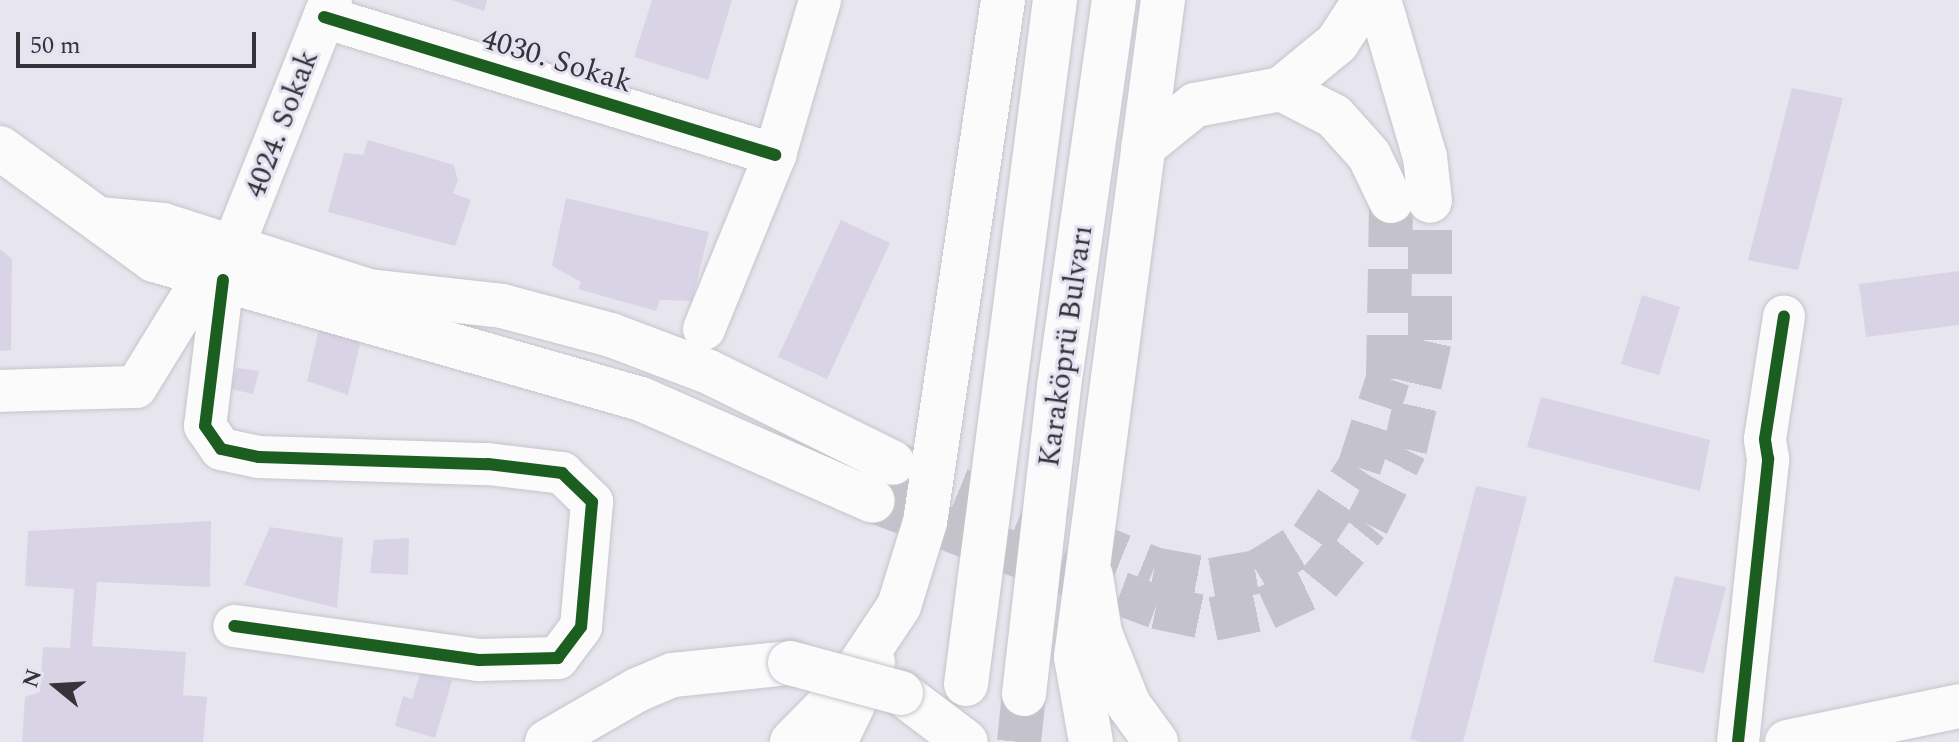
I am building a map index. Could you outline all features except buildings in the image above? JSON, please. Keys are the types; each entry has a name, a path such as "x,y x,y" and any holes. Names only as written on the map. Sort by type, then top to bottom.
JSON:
{"main road":[{"path":"835,742 899,606 925,522 1003,0"},
{"name":"Karaköprü Bulvarı","path":"966,684 1055,0"},
{"name":"Karaköprü Bulvarı","path":"1024,694 1059,386 1114,0"},
{"path":"1091,742 1076,657 1087,549 1163,0"},
{"path":"1143,147 1195,105 1281,89 1337,43 1365,0"},
{"path":"1281,89 1334,116 1410,201 1425,157 1379,0"},
{"path":"0,148 154,260 220,267 369,291 502,306 611,335 709,372 893,463"},
{"path":"220,267 641,399 873,501"},
{"path":"1087,549 1100,633 1129,705 1156,742"},
{"path":"792,742 843,690 899,606"},
{"path":"547,742 637,690 673,675 790,663 901,693 966,742"},
{"path":"1787,742 1959,706"}],"street":[{"path":"704,329 775,155 820,0"},
{"name":"4030. Sokak","path":"327,8 775,155"},
{"name":"4024. Sokak","path":"220,267 327,8"},
{"path":"0,391 136,387 220,267"},
{"path":"220,267 205,426 221,449 259,457 488,464 562,473 592,502 581,627 558,658 479,660 234,626"},
{"path":"1738,742 1768,459 1765,439 1784,316"}],"tunnel":[{"path":"898,465 1154,569 1212,580 1257,572 1312,538 1359,468 1388,379 1391,201"},
{"path":"873,501 1156,607 1213,619 1266,608 1319,583 1367,524 1405,449 1430,340 1430,201"},
{"path":"1019,742 1024,694"}],"cycle path":[{"path":"324,17 775,155"},
{"path":"223,280 205,426 221,449 259,457 488,464 562,473 592,502 581,627 558,658 479,660 234,626"},
{"path":"1738,742 1768,459 1765,439 1784,316"}]}
